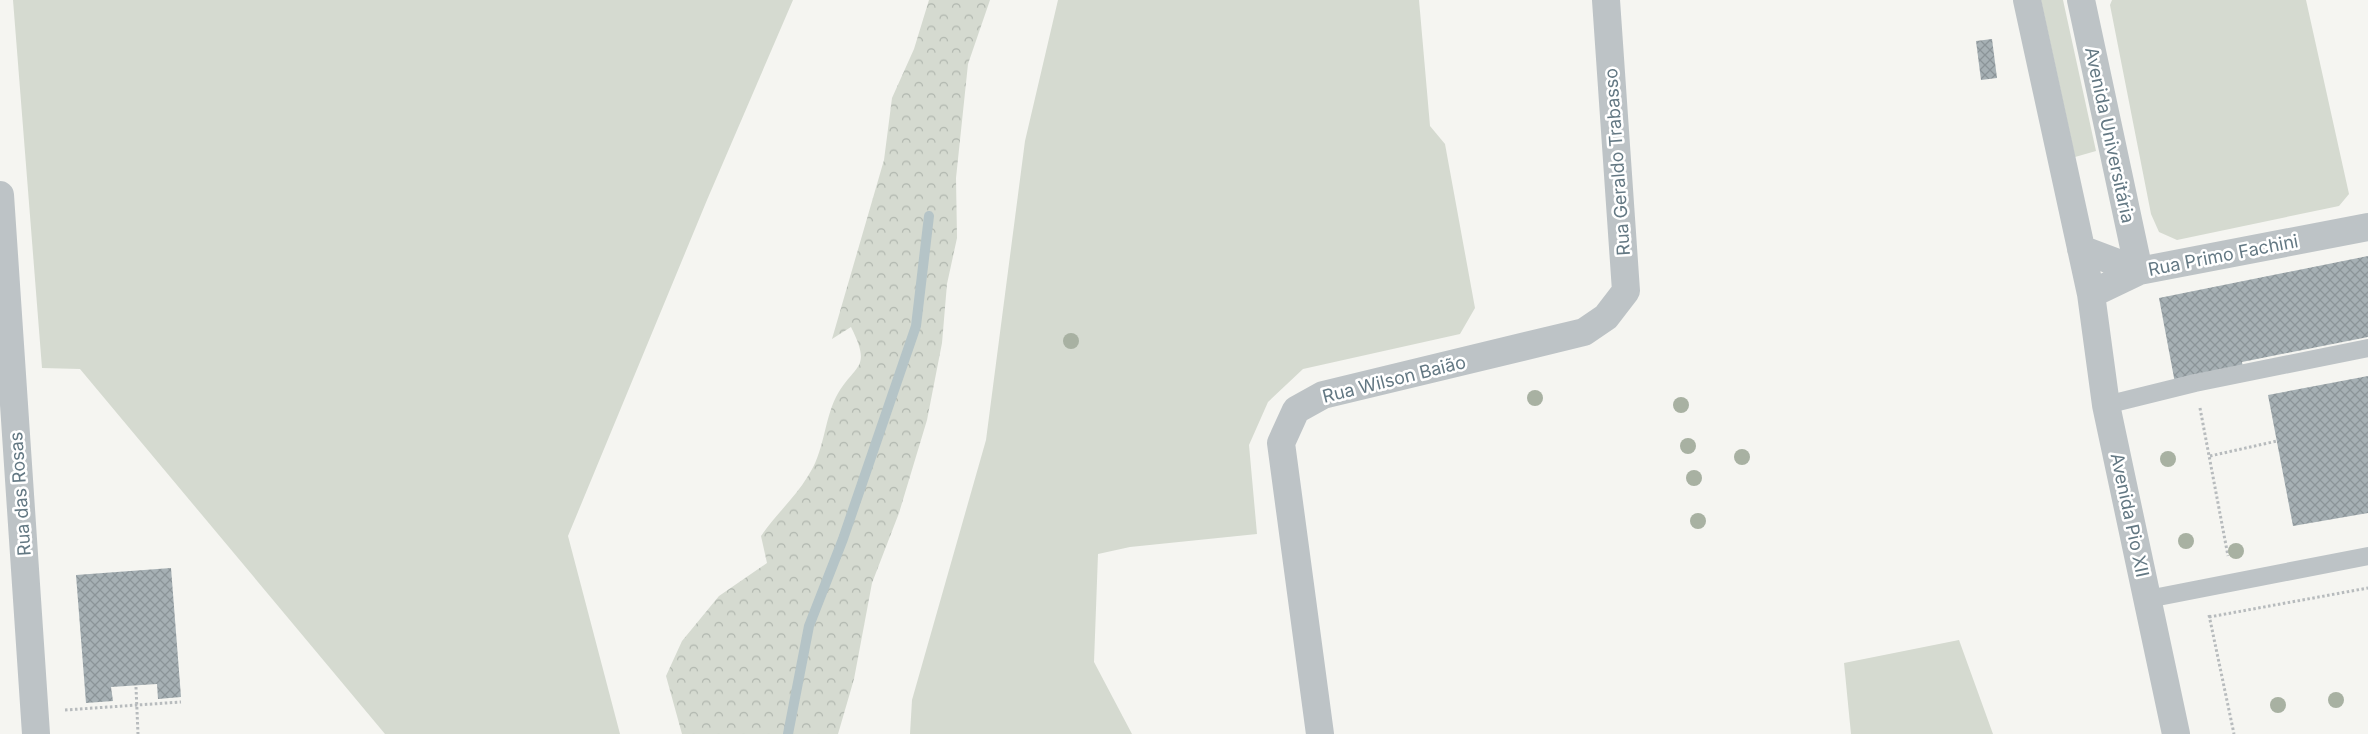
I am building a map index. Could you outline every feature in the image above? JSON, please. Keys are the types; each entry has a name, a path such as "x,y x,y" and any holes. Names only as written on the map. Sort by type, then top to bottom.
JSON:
{"street":[{"name":"Rua Geraldo Trabasso","path":"1606,0 1626,291 1606,317"},
{"path":"2028,0 2081,249"},
{"name":"Avenida Universitária","path":"2081,0 2139,271"},
{"name":"Rua das Rosas","path":"0,195 36,723"},
{"name":"Rua Primo Fachini","path":"2081,249 2139,271 2368,227"},
{"name":"Avenida Pio XII","path":"2081,249 2091,294 2106,404 2176,734"},
{"path":"2091,294 2139,271"},
{"name":"Rua Wilson Baião","path":"1320,734 1281,443 1296,410 1323,395 1584,332 1606,317"}],"lane":[{"path":"2106,404 2195,383 2368,348"},
{"path":"2148,599 2368,556"}],"path":[{"path":"2195,383 2233,582"},
{"path":"2210,456 2277,441"},
{"path":"2203,588 2234,734"},
{"path":"2209,617 2368,588"},
{"path":"136,687 138,734"},
{"path":"36,723 137,706 182,702"}],"green space":[{"path":"13,0 793,0 707,200 568,536 620,734 385,734 80,369 42,368"},
{"path":"929,0 990,0 968,64 956,178 957,238 947,284 942,343 927,420 899,513 872,583 854,679 838,734 682,734 666,676 682,641 719,596 767,563 761,536 797,492 813,467 836,397 859,366 861,360 860,352 851,327 832,339 884,160 892,98 914,49"},
{"path":"1058,0 1419,0 1430,126 1445,144 1475,308 1460,334 1303,369 1268,402 1249,445 1257,534 1130,547 1098,554 1094,662 1132,734 910,734 912,700 986,440 1025,141"},
{"path":"2041,0 2063,0 2096,151 2075,157"},
{"path":"2112,0 2306,0 2349,194 2339,206 2177,240 2159,232 2151,214 2110,5"},
{"path":"1959,640 1993,734 1851,734 1844,663"}],"building":[{"path":"1992,39 1997,78 1981,80 1976,41"},
{"path":"2368,256 2368,337 2242,362 2243,369 2175,383 2159,298"},
{"path":"2368,376 2368,513 2293,526 2268,395"},
{"path":"171,568 181,697 158,699 157,684 111,687 113,701 86,703 76,575"}],"waterway":[{"path":"788,734 809,626 843,539 916,326 929,216"}]}
